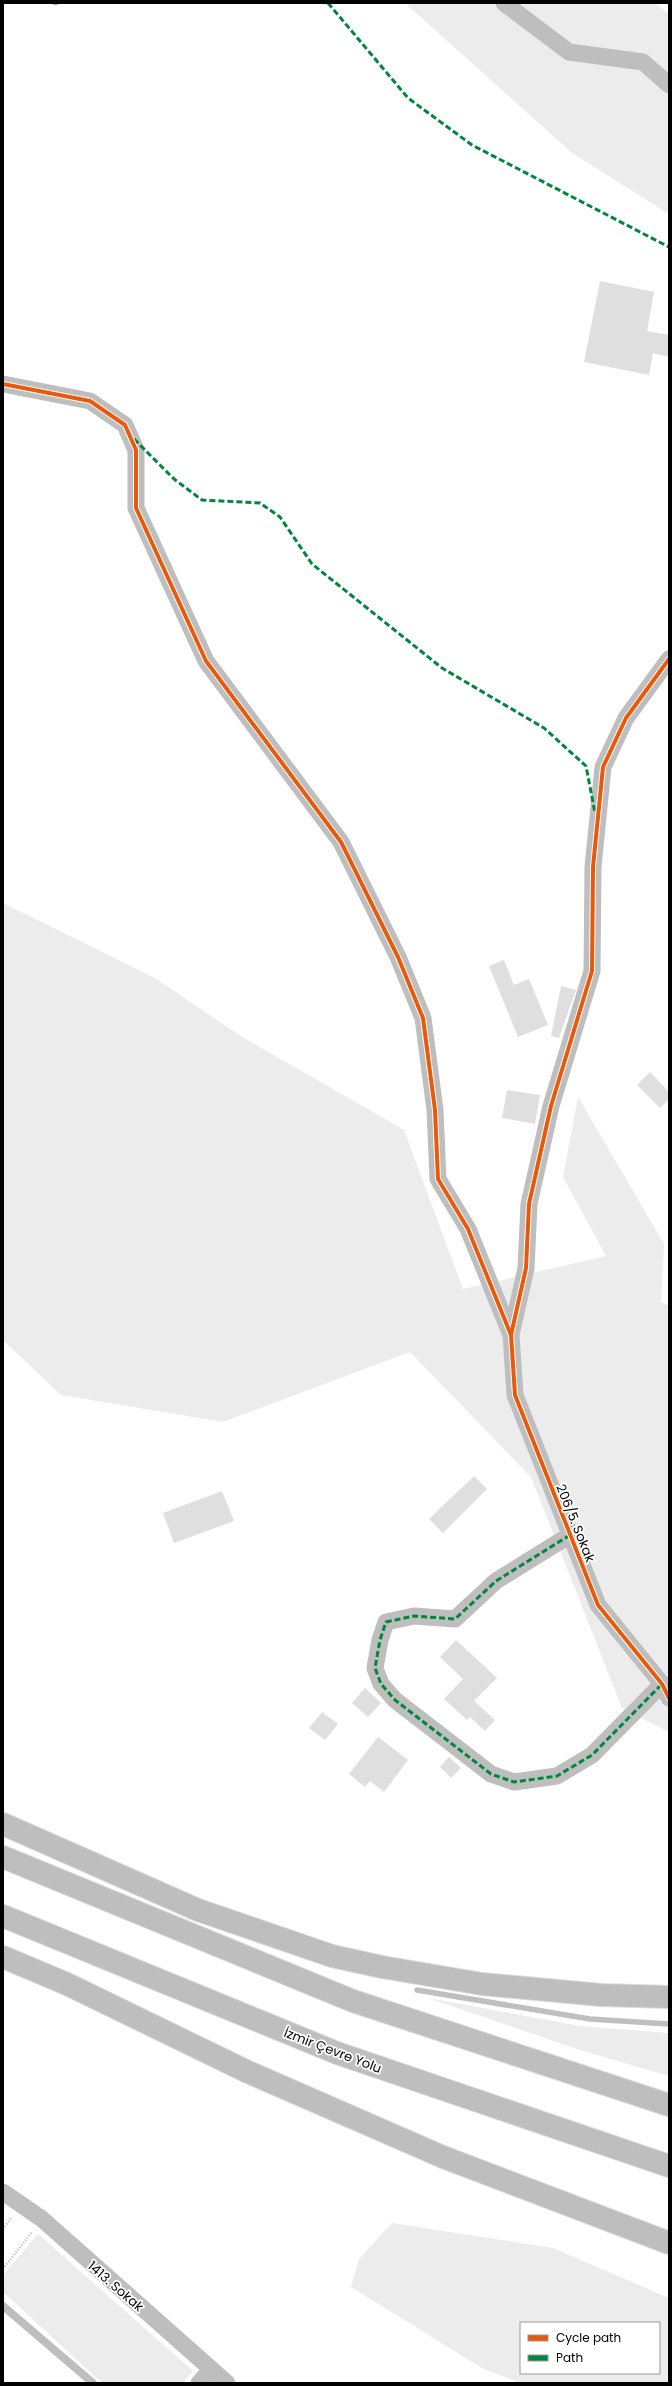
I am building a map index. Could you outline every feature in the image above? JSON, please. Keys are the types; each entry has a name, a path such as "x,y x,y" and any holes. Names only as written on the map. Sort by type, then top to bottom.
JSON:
{"highway":[{"path":"3,1824 198,1910 332,1956 389,1968 482,1984 601,1995 669,1997"},
{"path":"3,1857 353,2001 669,2105"},
{"name":"İzmir Çevre Yolu","path":"3,1916 337,2053 669,2166"},
{"path":"3,1957 67,1984 248,2072 443,2157 669,2242"}],"street":[{"path":"504,3 569,52 643,62 669,85"},
{"path":"3,384 90,401 124,425 136,450 136,508 206,661 341,842 398,957 423,1018 435,1110 438,1179 468,1229 510,1335"},
{"path":"510,1335 526,1268 529,1204 551,1106 592,971 593,867 603,767 626,718 669,659"},
{"name":"206/5. Sokak","path":"510,1335 515,1395 598,1605 665,1691"},
{"path":"570,1535 496,1581 478,1600 455,1619 414,1616 386,1622 380,1640 375,1668 381,1684 395,1700 491,1774 514,1782 557,1776 592,1755 665,1691"},
{"name":"1413. Sokak","path":"3,2192 42,2219 227,2383"},
{"path":"199,2383 211,2370"}],"lane":[{"path":"3,2306 93,2383"}],"path":[{"path":"3,2269 42,2219"}],"shaded area":[{"path":"405,3 656,3 669,15 669,214 572,153"},
{"path":"3,903 155,978 239,1035 404,1130 463,1289 606,1256 563,1177 578,1097 664,1244 661,1302 669,1306 669,1732 622,1708 531,1477 410,1352 223,1422 61,1395 3,1340"},
{"path":"428,1998 580,2026 669,2033 669,2076 580,2050"},
{"path":"392,2223 553,2248 669,2298 669,2383 520,2383 482,2368 351,2287 359,2259"},
{"path":"38,2234 193,2371 183,2383 102,2383 3,2292 3,2275"}],"building":[{"path":"600,281 654,292 647,331 669,335 669,357 653,353 649,375 584,362"},
{"path":"504,960 514,985 529,979 548,1025 518,1037 489,966"},
{"path":"561,986 576,990 559,1038 551,1036"},
{"path":"650,1072 669,1092 669,1099 660,1108 637,1085"},
{"path":"507,1090 540,1095 535,1124 502,1118"},
{"path":"474,1476 487,1489 443,1533 429,1519"},
{"path":"222,1491 234,1521 174,1543 163,1513"},
{"path":"456,1640 497,1678 474,1701 495,1720 485,1731 470,1717 467,1720 444,1699 463,1679 440,1657"},
{"path":"365,1688 381,1703 368,1717 352,1703"},
{"path":"322,1712 338,1724 325,1740 309,1728"},
{"path":"378,1737 408,1760 384,1792 370,1781 365,1787 349,1774"},
{"path":"449,1757 461,1768 451,1778 440,1767"}],"waterway":[{"path":"417,1990 590,2019 669,2024"}],"marked path":[{"path":"53,3 58,3"},
{"path":"328,3 408,98 472,145 669,247"},
{"path":"134,439 174,479 202,500 260,503 280,517 312,564 442,668 544,728 586,766 595,813"},
{"path":"570,1535 496,1581 455,1619 414,1616 386,1622 380,1640 375,1668 381,1684 395,1700 491,1774 514,1782 557,1776 592,1755 662,1684"}],"cycle path":[{"path":"3,384 90,401 125,425 136,450 136,508 206,661 341,842 398,957 423,1018 435,1110 438,1179 468,1229 511,1335 515,1395 598,1605 662,1684 669,1698"},
{"path":"511,1335 526,1268 529,1204 551,1106 592,971 593,867 603,767 626,718 669,659"}]}
